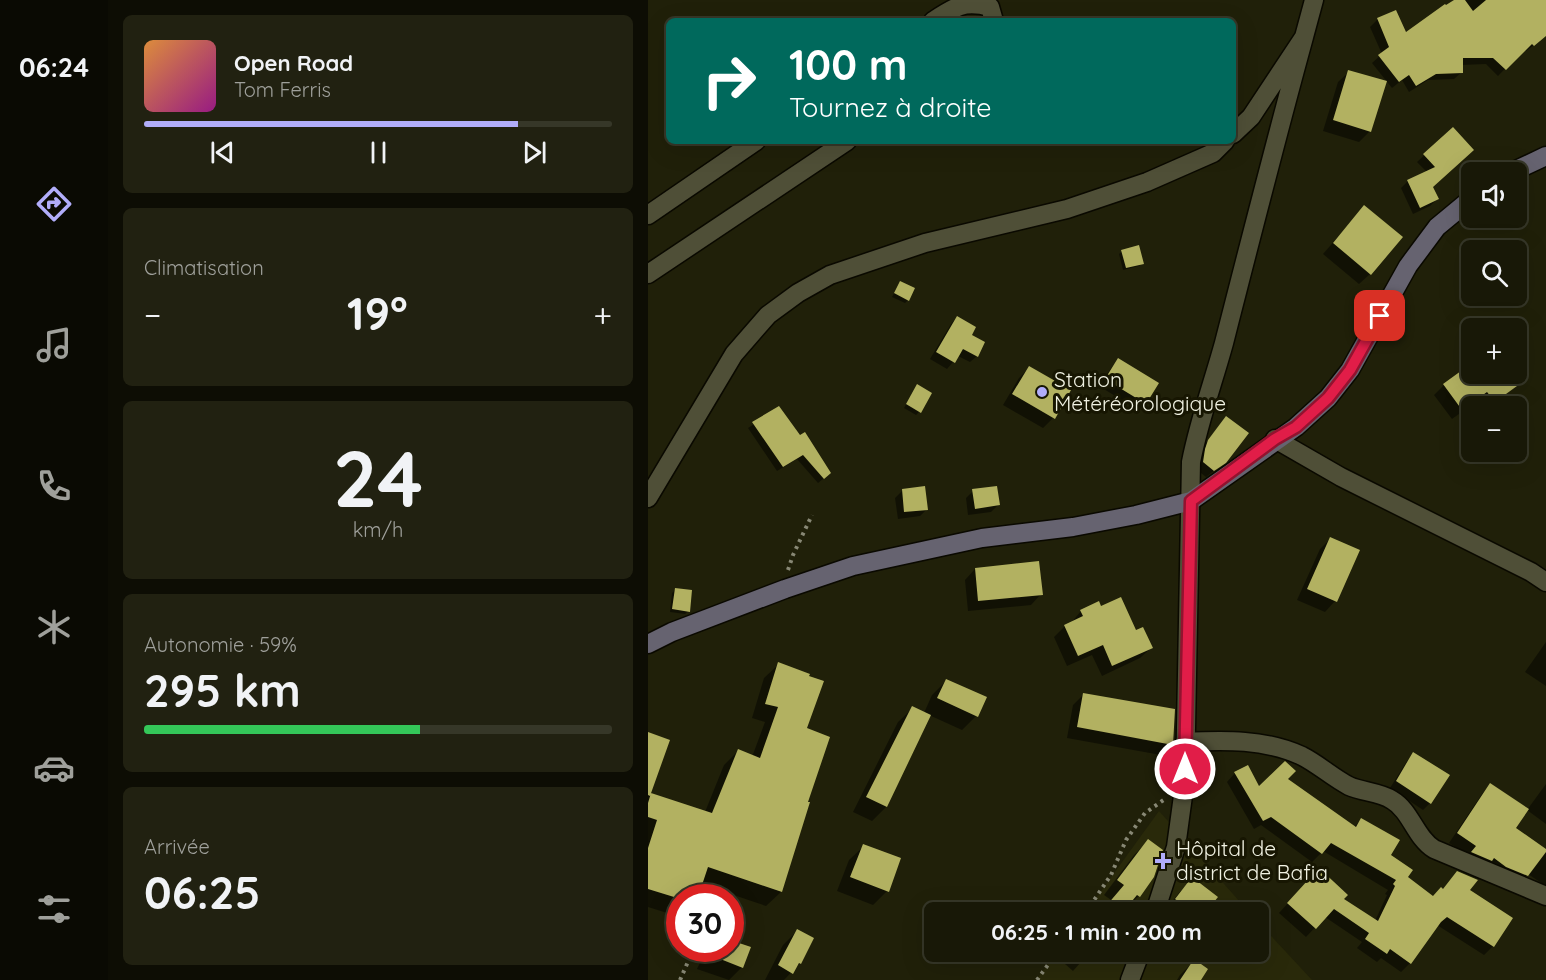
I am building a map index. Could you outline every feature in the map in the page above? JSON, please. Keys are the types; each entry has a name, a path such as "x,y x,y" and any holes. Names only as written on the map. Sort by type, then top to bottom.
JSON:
{"street":[{"path":"937,18 961,2 977,0 990,7 993,18"},
{"path":"1158,902 1176,847 1185,781 1191,462 1314,0"},
{"path":"1236,131 1251,117 1304,38"},
{"path":"648,215 752,144"},
{"path":"648,274 843,144"},
{"path":"648,498 734,354 768,315 798,293 830,275 925,243 1067,209 1148,182 1213,153 1223,144"},
{"path":"1527,165 1546,156"},
{"path":"648,644 785,589 853,566 932,547 982,538 1073,527 1136,515 1191,501 1275,439 1296,427 1328,398 1350,370 1408,266 1437,226 1461,207"},
{"path":"1275,439 1341,477 1531,572 1546,582"},
{"path":"1185,742 1213,740 1252,742 1280,748 1303,757 1349,786 1391,799 1398,805 1422,840 1434,849 1546,896"},
{"path":"1130,980 1137,962"}],"path":[{"path":"785,589 792,555 812,515"},
{"path":"1093,902 1111,875 1126,840 1145,813 1185,781"},
{"path":"680,980 688,962"},
{"path":"1036,980 1050,962"}],"shaded area":[{"name":"Hôpital de district de Bafia","path":"1159,811 1240,902 1093,902"},
{"name":"Hôpital de district de Bafia","path":"1269,934 1312,980 1036,980 1050,962 1269,962"}],"building":[{"path":"1454,0 1465,0 1473,11 1486,0 1546,0 1546,36 1534,46 1532,44 1506,70 1493,58 1463,58 1463,73 1436,74 1416,86 1409,75 1399,82 1378,55 1389,47 1377,18 1396,10 1406,32"},
{"path":"1348,70 1387,81 1371,132 1333,120"},
{"path":"1453,127 1474,150 1433,187 1439,199 1420,208 1407,180 1435,167 1423,154"},
{"path":"1364,205 1403,237 1371,275 1333,243"},
{"path":"1139,245 1144,264 1126,268 1121,250"},
{"path":"900,281 915,288 909,301 894,293"},
{"path":"957,316 976,327 972,335 985,342 978,357 963,349 955,363 936,352"},
{"path":"1118,358 1159,383 1146,404 1105,379"},
{"name":"Station Météréorologique","path":"1029,366 1071,390 1055,419 1012,394"},
{"path":"1461,371 1461,384 1516,384 1517,386 1503,396 1490,396 1487,392 1481,396 1461,396 1461,409 1443,384"},
{"path":"917,384 932,393 921,413 906,404"},
{"path":"779,406 800,435 805,432 831,473 824,479 803,455 783,467 752,422"},
{"path":"1226,416 1249,433 1226,463 1214,471 1203,462 1205,449 1208,440"},
{"path":"925,486 928,510 904,512 902,489"},
{"path":"997,486 1000,505 975,509 972,489"},
{"path":"1330,537 1360,550 1337,602 1307,589"},
{"path":"1039,561 1043,595 978,601 975,568"},
{"path":"675,588 692,590 690,612 672,609"},
{"path":"1121,597 1136,630 1143,627 1153,648 1112,666 1103,645 1078,656 1064,625 1083,616 1080,610 1099,601 1101,606"},
{"path":"778,662 824,681 807,728 830,737 782,892 708,867 702,884 666,884 666,895 648,889 648,848 657,820 648,817 651,793 712,813 738,749 760,758 778,707 765,704"},
{"path":"946,679 987,697 978,717 937,698"},
{"path":"1083,693 1175,709 1173,745 1077,727"},
{"path":"912,706 931,715 887,807 866,797"},
{"path":"648,732 670,740 650,796 648,795"},
{"path":"1413,752 1450,775 1431,804 1396,781"},
{"path":"1285,761 1296,771 1288,779 1356,827 1361,818 1400,840 1391,855 1413,870 1408,877 1433,896 1441,887 1443,889 1457,871 1478,880 1470,890 1513,918 1494,947 1447,917 1411,964 1390,949 1387,954 1365,939 1369,933 1334,909 1316,929 1287,903 1319,868 1348,895 1344,899 1378,921 1396,880 1331,843 1322,854 1271,817 1263,821 1234,772 1248,765 1259,786"},
{"path":"1490,783 1529,809 1516,828 1546,849 1528,876 1506,867 1494,858 1492,861 1471,852 1476,846 1457,833"},
{"path":"1148,839 1163,850 1154,877 1140,897 1137,895 1131,902 1110,902 1124,885 1117,880"},
{"path":"863,844 901,858 889,892 850,877"},
{"path":"1192,877 1218,897 1214,902 1179,902 1175,899"},
{"path":"797,929 814,938 801,964 799,963 793,974 778,965"},
{"path":"744,945 751,947 743,968 728,962 744,962"},
{"path":"1192,962 1198,962 1208,969 1201,980 1180,980"}],"place":[{"name":"Station Météréorologique","path":"1042,392"},
{"name":"Hôpital de district de Bafia","path":"1163,861"}],"route":[{"path":"1185,769 1191,501 1275,439 1296,427 1328,398 1350,370 1380,316"}]}
